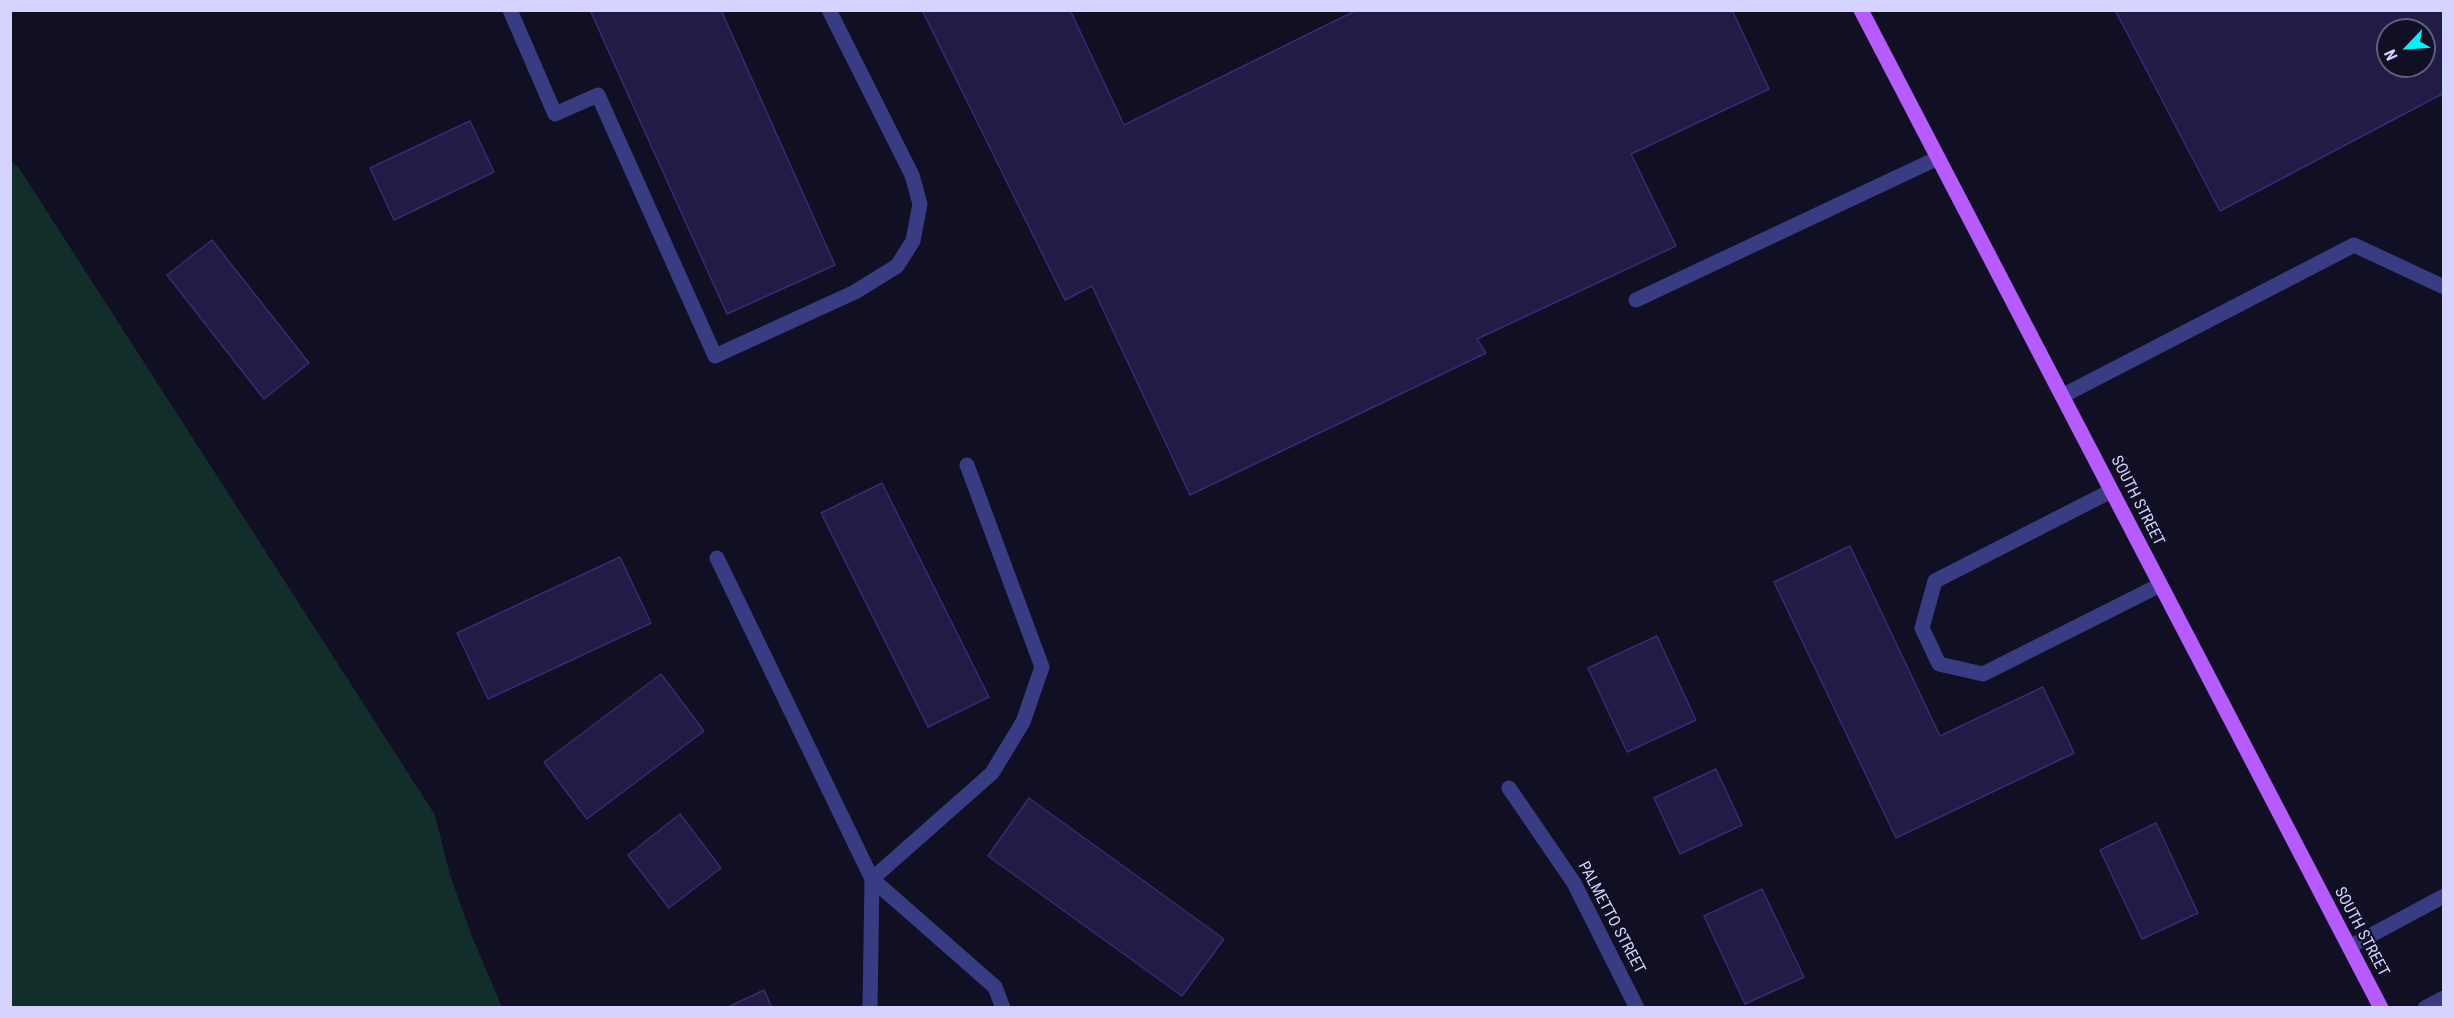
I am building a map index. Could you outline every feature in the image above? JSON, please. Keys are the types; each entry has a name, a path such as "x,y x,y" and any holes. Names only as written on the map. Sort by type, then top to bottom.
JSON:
{"main road":[{"name":"SOUTH STREET","path":"1861,10 2381,1008"}],"street":[{"path":"510,10 555,114 598,94 715,356 855,292 897,266 913,241 920,204 912,175 830,10"},
{"path":"1636,300 1938,158"},
{"path":"2062,396 2354,245 2444,287"},
{"path":"870,1008 872,879 992,773 1023,722 1042,667 967,465"},
{"path":"2111,491 1935,581 1922,628 1939,664 1983,674 2160,585"},
{"path":"717,558 872,879 994,987 1003,1008"},
{"name":"PALMETTO STREET","path":"1509,788 1574,883 1636,1008"},
{"path":"2349,947 2444,896"},
{"path":"2425,1008 2444,998"}],"green space":[{"path":"10,160 19,168 435,815 450,875 471,934 502,1007 11,1007"}],"building":[{"path":"590,10 721,10 835,265 727,314"},
{"path":"922,10 1070,10 1124,125 1357,10 1732,10 1769,89 1631,154 1676,246 1477,339 1486,353 1190,495 1092,286 1065,300"},
{"path":"2115,10 2444,10 2444,93 2220,211"},
{"path":"470,121 494,172 394,220 370,168"},
{"path":"212,240 309,363 264,399 167,275"},
{"path":"882,483 989,697 928,727 821,513"},
{"path":"1850,546 1940,736 2043,687 2074,753 1896,838 1774,582"},
{"path":"620,557 651,623 488,699 457,633"},
{"path":"1657,636 1696,720 1627,752 1588,668"},
{"path":"661,674 704,731 587,819 544,762"},
{"path":"1716,769 1742,825 1680,854 1654,798"},
{"path":"1029,798 1224,939 1182,996 988,856"},
{"path":"680,814 721,868 669,908 628,855"},
{"path":"2156,823 2198,913 2142,939 2100,850"},
{"path":"1762,889 1804,977 1745,1004 1704,916"},
{"path":"764,990 772,1008 726,1008"}]}
